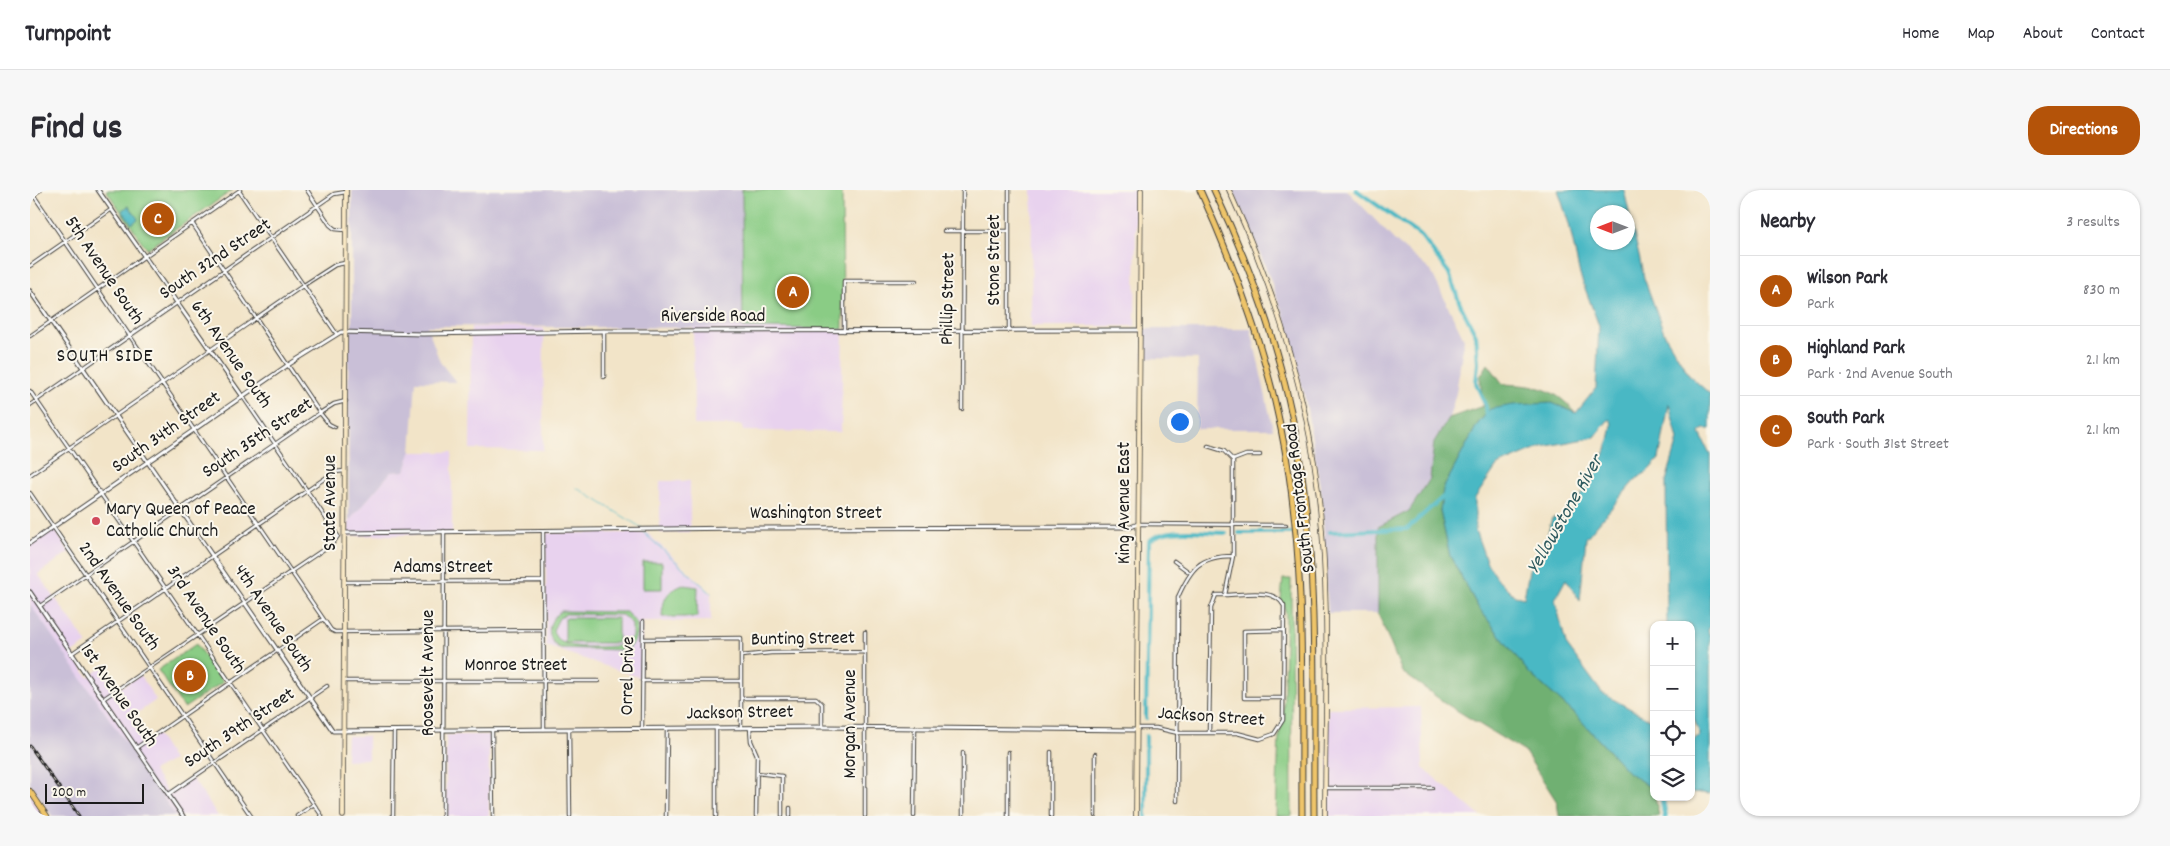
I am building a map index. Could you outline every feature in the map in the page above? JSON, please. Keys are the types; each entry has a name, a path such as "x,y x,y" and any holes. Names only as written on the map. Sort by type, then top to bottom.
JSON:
{"highway":[{"path":"1200,190 1237,274 1250,312 1282,430 1289,477 1299,577 1302,816"},
{"path":"1214,190 1250,270 1263,308 1286,389 1302,475 1312,578 1314,816"}],"main road":[{"name":"King Avenue East","path":"1136,816 1140,190"},
{"name":"South Frontage Road","path":"1229,190 1263,270 1287,341 1312,453 1324,560 1325,816"},
{"name":"State Avenue","path":"343,816 346,191"},
{"path":"30,791 47,816"}],"street":[{"name":"5th Avenue South","path":"30,190 164,383 323,619 331,630 344,631"},
{"path":"30,197 40,190"},
{"name":"6th Avenue South","path":"98,190 338,536 334,543 292,572"},
{"path":"30,336 239,190 336,333"},
{"path":"307,190 333,228 346,230"},
{"name":"Phillip Street","path":"962,409 963,190"},
{"name":"Stone Street","path":"1009,330 1010,190"},
{"name":"South 32nd Street","path":"30,405 318,206 338,193 346,191"},
{"path":"30,266 112,209"},
{"path":"192,223 320,413 329,424 335,426"},
{"path":"944,231 1009,231"},
{"path":"30,475 304,285 335,265 346,263"},
{"path":"844,331 844,281 916,281"},
{"name":"4th Avenue South","path":"30,291 331,730 343,732"},
{"name":"Riverside Road","path":"346,332 424,334 604,331 1140,330"},
{"path":"604,331 604,377"},
{"name":"South 34th Street","path":"30,543 196,431 288,365 336,333 346,332"},
{"name":"3rd Avenue South","path":"30,392 168,588 198,636 322,816"},
{"name":"South 35th Street","path":"40,606 320,413 334,404 346,401"},
{"path":"1208,446 1224,451 1233,460 1233,556 1225,595"},
{"path":"1233,460 1246,455 1260,455"},
{"path":"72,654 334,472 345,471"},
{"name":"2nd Avenue South","path":"30,493 252,816"},
{"name":"Washington Street","path":"345,533 743,528 1131,527 1138,524 1286,525"},
{"name":"Roosevelt Avenue","path":"443,816 444,531"},
{"path":"543,531 544,730"},
{"path":"1177,801 1178,638 1176,597 1189,572 1202,562 1216,556 1233,556"},
{"path":"1174,561 1189,572"},
{"path":"103,700 292,572"},
{"name":"Adams Street","path":"344,582 543,581"},
{"name":"1st Avenue South","path":"30,592 183,816"},
{"path":"1209,733 1211,608 1216,595 1274,595 1281,599 1284,606 1284,630 1283,698 1244,698 1244,631 1284,630"},
{"path":"136,748 278,652 323,619"},
{"name":"Orrel Drive","path":"642,730 643,621"},
{"path":"344,631 543,630"},
{"name":"Morgan Avenue","path":"865,632 865,816"},
{"path":"1174,637 1178,638"},
{"path":"643,639 741,638 741,728"},
{"name":"Bunting Street","path":"742,656 771,653 865,652"},
{"name":"Monroe Street","path":"344,681 598,681"},
{"path":"642,681 742,681"},
{"name":"South 39th Street","path":"169,794 327,686"},
{"path":"741,698 816,698 822,704 822,728"},
{"name":"Jackson Street","path":"343,732 716,728 1156,728 1178,733 1245,734 1260,739 1269,737 1280,728 1283,720 1283,698"},
{"path":"716,728 716,816"},
{"path":"750,728 751,741 757,751 756,816"},
{"path":"666,729 666,816"},
{"path":"914,816 915,729"},
{"path":"569,730 570,816"},
{"path":"393,816 394,731"},
{"path":"492,731 493,816"},
{"path":"1008,752 1008,816"},
{"path":"1051,752 1051,816"},
{"path":"963,754 963,816"},
{"path":"1095,754 1095,816"},
{"path":"757,773 782,776 782,816"},
{"path":"1325,788 1432,788"},
{"path":"297,816 314,804"},
{"path":"790,808 790,816"}],"shaded area":[{"path":"352,190 742,190 743,328 427,326 440,362 456,382 416,381 411,452 405,471 391,472 349,521 348,338 352,326"},
{"path":"1032,190 1136,190 1135,326 1031,326"},
{"path":"1233,190 1347,190 1395,241 1431,271 1464,339 1456,393 1449,418 1435,442 1430,479 1409,511 1378,528 1378,613 1328,613 1322,498 1306,403 1287,324"},
{"path":"471,327 544,328 543,450 470,449"},
{"path":"693,327 843,329 841,432 743,431 742,425 694,425"},
{"path":"1143,329 1251,329 1273,429 1197,429 1198,359 1143,358"},
{"path":"411,452 452,452 452,534 348,536 349,521 391,472 405,471"},
{"path":"660,481 690,481 690,533 660,533"},
{"path":"54,528 69,552 38,574 87,643 72,653 88,677 105,666 119,689 140,675 156,700 133,716 148,739 157,734 173,760 153,771 169,794 192,778 218,816 176,816 30,605 30,543"},
{"path":"546,533 647,533 711,592 711,621 642,622 641,678 546,646"},
{"path":"30,604 176,816 52,816 30,784"},
{"path":"1421,707 1423,768 1480,816 1329,816 1328,708"},
{"path":"446,735 489,735 489,816 446,816"},
{"path":"347,736 368,736 368,759 346,760"},
{"path":"30,791 47,816 30,816"}],"green space":[{"path":"106,190 233,190 147,249"},
{"path":"742,190 842,190 843,329 743,328"},
{"path":"1488,364 1503,384 1535,387 1551,392 1576,413 1552,403 1490,409 1477,425 1443,489 1440,511 1450,556 1478,607 1529,673 1576,715 1628,772 1650,787 1650,801 1656,801 1659,816 1559,816 1557,802 1525,752 1448,705 1402,672 1378,613 1378,527 1409,511 1430,479 1434,442 1449,418 1483,406 1480,377"},
{"path":"643,562 662,562 662,589 643,589"},
{"path":"1283,579 1291,579 1292,816 1276,816 1279,734 1283,720 1286,613 1281,599"},
{"path":"683,585 698,587 697,617 662,617 666,596"},
{"path":"561,611 626,612 637,624 637,633 632,644 621,650 559,648 554,644 550,634 551,624 556,615","holes":["566,614 622,615 632,624 632,636 626,644 619,646 580,647 570,645 556,637 553,630 559,618"]},
{"path":"565,618 618,618 618,643 565,643"},
{"path":"196,644 223,682 184,708 158,670"}],"water":[{"path":"1558,190 1624,190 1627,205 1590,205 1590,250 1635,250 1635,238 1644,278 1665,335 1690,376 1710,394 1710,429 1703,429 1700,433 1710,454 1710,624 1708,629 1710,639 1710,794 1695,792 1695,738 1700,735 1695,722 1695,621 1667,621 1666,481 1678,440 1669,404 1659,459 1648,471 1635,480 1586,538 1580,601 1566,579 1555,599 1566,644 1602,693 1650,720 1650,787 1628,772 1576,715 1529,673 1478,607 1450,556 1440,511 1443,489 1477,425 1490,409 1513,405 1552,403 1576,413 1596,388 1599,326 1580,275 1569,224","holes":["1609,419 1612,424 1601,463 1568,516 1552,518 1546,540 1529,570 1524,598 1515,596 1498,579 1487,563 1475,530 1475,498 1497,466 1542,447 1595,437"]},
{"path":"129,206 138,219 132,224 122,210"}],"waterway":[{"path":"1356,190 1421,236 1449,273 1460,304 1476,335 1478,363 1476,383 1486,407 1487,417"},
{"path":"577,488 642,528"},
{"path":"1330,532 1407,529 1445,495"},
{"path":"1146,718 1149,541 1157,536 1175,531 1226,533"},
{"path":"643,532 711,593"},
{"path":"1239,533 1291,533"},
{"path":"1146,736 1146,816"},
{"path":"1663,801 1665,816"}],"railway":[{"path":"30,746 79,816"}],"place":[{"name":"South Park","path":"158,219"},
{"name":"Wilson Park","path":"793,292"},
{"name":"Mary Queen of Peace Catholic Church","path":"96,521"},
{"name":"Highland Park","path":"190,676"}],"district":[{"name":"SOUTH SIDE","path":"105,357"}],"water label":[{"name":"Yellowstone River","path":"1566,515"}]}
